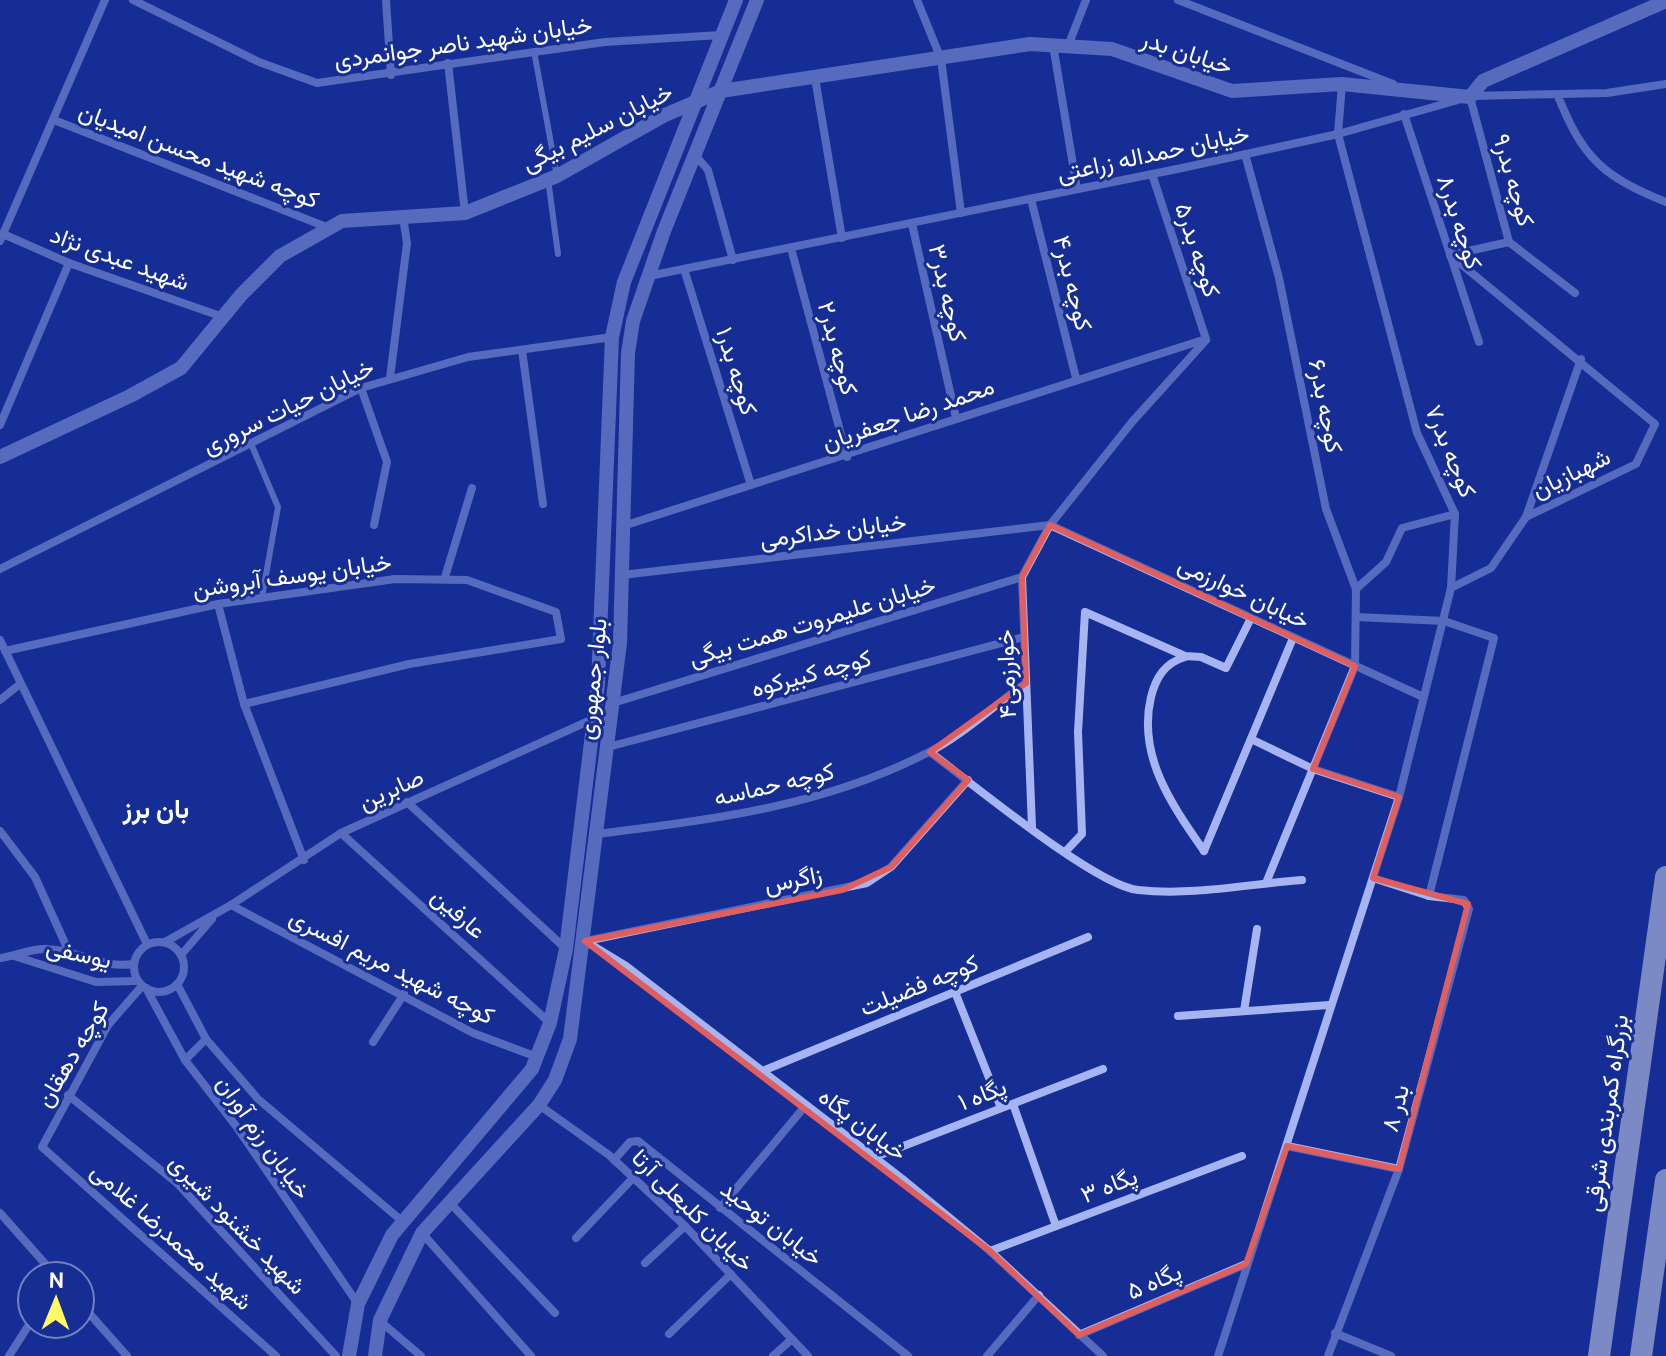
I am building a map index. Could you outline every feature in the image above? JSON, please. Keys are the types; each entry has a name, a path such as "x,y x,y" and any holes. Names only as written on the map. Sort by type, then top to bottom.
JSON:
{"highway":[{"name":"بزرگراه کمربندی شرقی","path":"1599,1356 1666,877"},
{"path":"1641,1356 1666,1180"}],"street":[{"path":"2,237 105,0"},
{"name":"خیابان شهید ناصر جوانمردی","path":"133,0 259,62 317,83 391,75 448,63 605,42 721,35"},
{"path":"386,0 391,75"},
{"name":"بلوار جمهوری","path":"349,1356 358,1304 402,1221 482,1132 532,1069 550,1023 566,949 594,718 605,575 612,337 624,282 736,0"},
{"name":"بلوار جمهوری","path":"375,1356 380,1320 422,1233 539,1105 558,1071 570,1039 585,941 620,643 628,353 633,321 757,0"},
{"path":"917,0 941,59 961,213"},
{"path":"1077,189 1060,46 1086,0"},
{"path":"1178,0 1402,88"},
{"path":"1470,97 1483,81 1666,1"},
{"name":"خیابان بدر","path":"721,91 1030,44 1112,49 1232,91 1342,84 1470,97"},
{"path":"448,63 465,213"},
{"path":"815,78 842,238"},
{"name":"کوچه بدر۷","path":"1218,1356 1287,1146 1329,1005 1399,797 1421,696 1451,588 1455,514 1417,433 1338,134 1342,84"},
{"name":"خیابان حمداله زراعتی","path":"649,276 1338,134 1470,97 1558,96 1666,84"},
{"name":"خیابان سلیم بیگی","path":"0,457 130,396 181,368 280,256 342,221 465,213 553,178 665,115 721,91"},
{"path":"1558,96 1569,123 1607,172 1620,184 1666,202"},
{"name":"کوچه بدر۹","path":"1470,97 1509,242 1575,293"},
{"name":"کوچه بدر۸","path":"1404,114 1479,342"},
{"name":"کوچه شهید محسن امیدیان","path":"54,120 330,228"},
{"name":"کوچه بدر۶","path":"1245,154 1279,278 1326,509 1356,589 1355,666"},
{"path":"696,156 708,170 733,260"},
{"name":"کوچه بدر۵","path":"1152,174 1206,339"},
{"name":"کوچه بدر۴","path":"1031,199 1076,378"},
{"path":"390,378 407,243 403,217"},
{"name":"کوچه بدر۳","path":"912,224 956,418"},
{"name":"شهید عبدی نژاد","path":"2,237 223,317"},
{"path":"1450,255 1509,242"},
{"name":"کوچه بدر۲","path":"791,248 847,457"},
{"path":"1450,255 1581,359 1526,517 1491,568 1451,588"},
{"path":"0,425 69,263"},
{"name":"کوچه بدر۱","path":"684,269 751,485"},
{"name":"خیابان حیات سروری","path":"0,569 252,446 361,388 468,357 612,337"},
{"path":"1022,577 1050,525 1132,422 1206,339"},
{"name":"محمد رضا جعفریان","path":"622,527 847,457 1076,378 1206,339"},
{"path":"522,350 543,504"},
{"name":"شهبازیان","path":"1526,517 1636,464 1655,424 1581,359"},
{"path":"361,388 387,462 374,525"},
{"path":"445,577 472,488"},
{"path":"1356,589 1386,562 1402,528 1455,514"},
{"name":"خیابان خداکرمی","path":"622,575 1050,525"},
{"name":"خیابان خوارزمی","path":"1050,525 1421,696"},
{"path":"605,575 622,575"},
{"name":"خیابان یوسف آبروشن","path":"5,651 218,604 395,579 445,577 467,580 556,612 561,639 409,664 244,704"},
{"name":"خوارزمی۴","path":"1022,577 1032,827"},
{"name":"خیابان علیمروت همت بیگی","path":"613,703 1022,577"},
{"path":"218,604 244,704 304,860"},
{"path":"1065,852 1082,834 1078,732 1085,612 1185,656 1201,657 1226,668 1251,618"},
{"path":"1356,617 1444,621 1494,638 1429,896 1373,878"},
{"name":"کوچه کبیرکوه","path":"608,747 1024,637"},
{"path":"1185,656 1170,661 1154,684 1146,735 1149,751 1175,809 1204,851 1293,638"},
{"path":"0,640 147,944"},
{"path":"1266,883 1355,666"},
{"name":"کوچه حماسه","path":"598,834 716,819 817,799 930,752 1026,683"},
{"path":"0,700 20,684"},
{"name":"صابرین","path":"165,942 304,860 341,833 594,718"},
{"path":"1251,739 1313,769 1399,797"},
{"path":"930,752 1065,852 1119,886 1137,890 1229,889 1302,880"},
{"name":"زاگرس","path":"585,941 867,883 891,867 968,780"},
{"path":"407,802 566,949"},
{"path":"0,831 35,877 69,952"},
{"name":"عارفین","path":"341,833 550,1023"},
{"name":"بدر ۸","path":"1328,1356 1399,1169 1469,909 1464,900 1429,896"},
{"name":"کوچه شهید مریم افسری","path":"231,905 473,1033 537,1057"},
{"name":"صابرین","path":"181,955 215,915"},
{"path":"1244,1011 1257,929"},
{"name":"کوچه فضیلت","path":"765,1070 1088,937"},
{"name":"خیابان پگاه","path":"585,941 626,966 875,1157 990,1251 1103,1356"},
{"path":"165,942 181,955 184,965 177,984 168,991 142,985 133,964 147,944 165,942"},
{"name":"یوسفی","path":"0,958 43,949 69,952 116,967 133,964"},
{"name":"یوسفی","path":"13,956 96,982 142,985"},
{"name":"خیابان رزم آوران","path":"177,984 206,1039 258,1099 402,1221"},
{"name":"خیابان رزم آوران","path":"142,985 185,1060 236,1126 358,1304"},
{"name":"کوچه دهقان","path":"42,1147 108,1025 142,985"},
{"path":"955,992 1001,1108"},
{"path":"373,1042 404,994"},
{"path":"1178,1016 1329,1005"},
{"path":"185,1060 206,1039"},
{"path":"537,1057 558,1071"},
{"name":"پگاه ۱","path":"875,1157 1103,1069"},
{"name":"شهید خشنود شیری","path":"68,1095 178,1184 336,1356"},
{"path":"1013,1104 1056,1226"},
{"name":"خیابان کلبعلی آرتا","path":"539,1105 614,1160 685,1226 808,1356"},
{"path":"720,1208 806,1105"},
{"name":"خیابان توحید","path":"614,1160 630,1142 638,1141 908,1356"},
{"path":"1287,1146 1399,1169"},
{"name":"شهید محمدرضا غلامی","path":"42,1147 276,1356"},
{"name":"پگاه ۳","path":"990,1251 1242,1156"},
{"path":"576,1238 633,1178"},
{"path":"451,1204 555,1313"},
{"path":"0,1213 42,1260"},
{"path":"402,1221 422,1233 531,1356"},
{"path":"645,1263 685,1226"},
{"name":"پگاه ۵","path":"1079,1335 1246,1264"},
{"path":"669,1334 731,1274"},
{"path":"987,1356 1039,1295"},
{"path":"358,1304 421,1356"},
{"path":"96,1321 127,1356"},
{"path":"1335,1333 1391,1356"},
{"path":"773,1356 792,1339"}],"lane":[{"path":"534,51 553,178 558,254"},
{"path":"252,446 278,507 262,597"}],"highlighted area":[{"path":"1050,525 1355,666 1313,769 1399,797 1373,878 1468,904 1399,1169 1287,1146 1246,1264 1079,1335 990,1251 585,941 842,890 891,867 968,780 930,752 1026,683 1022,577"}],"district":[{"name":"بان برز","path":"156,809"}]}
